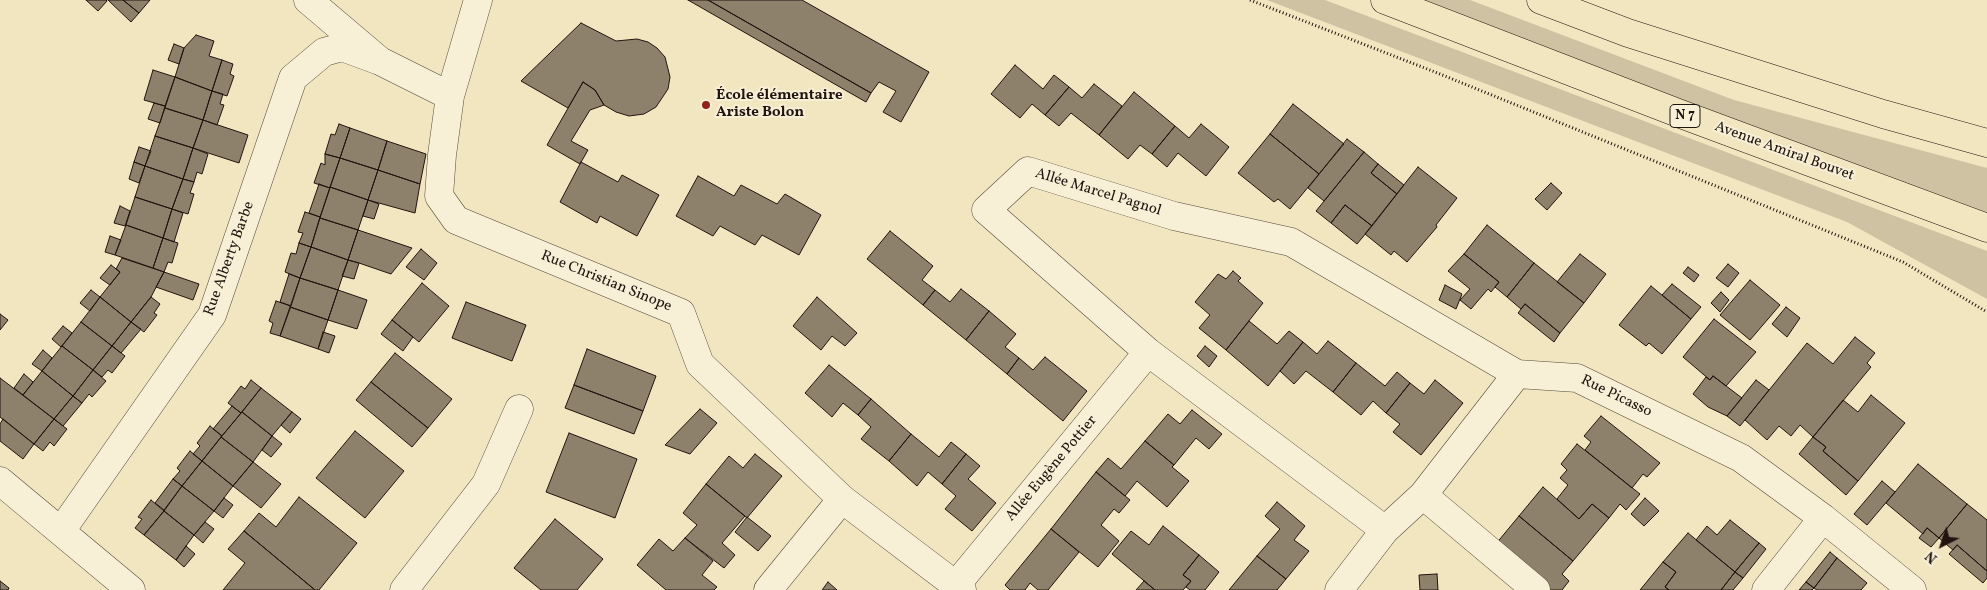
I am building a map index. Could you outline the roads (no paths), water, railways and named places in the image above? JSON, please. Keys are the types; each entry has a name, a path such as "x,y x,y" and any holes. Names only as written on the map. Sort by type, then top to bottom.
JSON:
{"main road":[{"name":"Avenue Amiral Bouvet","path":"1385,0 1668,109 1987,228"},
{"path":"1541,0 1647,40 1883,114 1987,143"}],"street":[{"path":"308,0 380,62 450,96"},
{"name":"Rue Christian Sinope","path":"478,0 450,96 442,155 439,196 456,220 680,313 700,364 842,499 959,587"},
{"name":"Rue Alberty Barbe","path":"61,532 212,316 293,78 324,52 342,47 380,62"},
{"name":"Allée Marcel Pagnol","path":"1385,530 1148,352 986,210 1028,171 1174,216 1291,242 1518,374"},
{"name":"Allée Eugène Pottier","path":"959,587 1148,352"},
{"path":"1338,590 1385,530 1423,495 1518,374"},
{"name":"Rue Picasso","path":"1518,374 1577,378 1741,458 1823,518 1912,590"},
{"path":"404,590 486,484 519,410"},
{"path":"0,481 131,590"},
{"path":"1423,495 1536,590"},
{"path":"768,590 842,499"},
{"path":"1766,590 1823,518"}],"place":[{"name":"École élémentaire Ariste Bolon","path":"706,105"}]}
